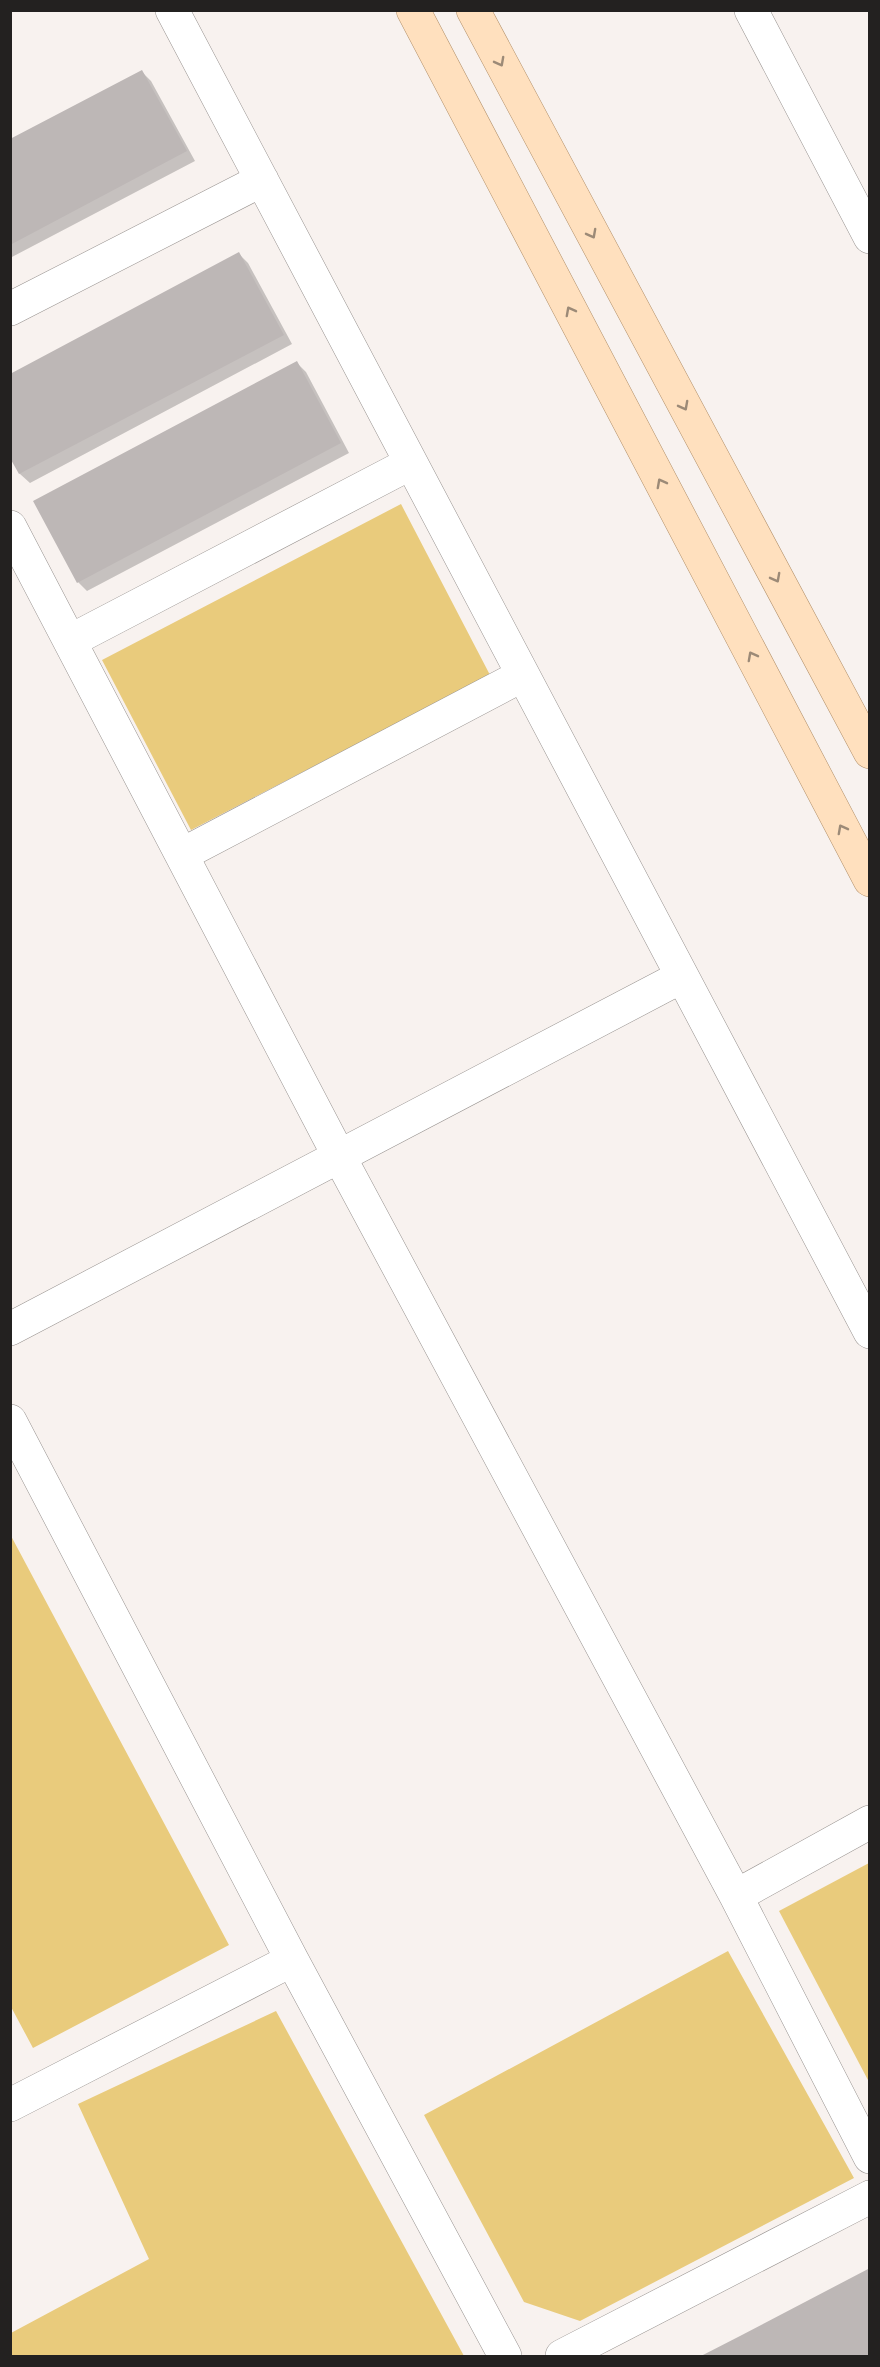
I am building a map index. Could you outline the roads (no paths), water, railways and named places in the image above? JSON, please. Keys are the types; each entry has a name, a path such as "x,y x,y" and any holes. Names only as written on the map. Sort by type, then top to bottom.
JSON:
{"main road":[{"path":"413,10 870,880"},
{"path":"472,10 870,752"}],"street":[{"path":"172,10 870,1332"},
{"path":"751,10 870,237"},
{"path":"10,309 262,180"},
{"path":"70,641 411,463"},
{"path":"10,527 340,1158 736,1896 870,2157"},
{"path":"183,854 523,675"},
{"path":"10,1329 340,1158 681,977"},
{"path":"10,1421 292,1960 505,2356"},
{"path":"736,1896 870,1822"},
{"path":"13,2099 292,1960"},
{"path":"562,2356 870,2197"}]}
